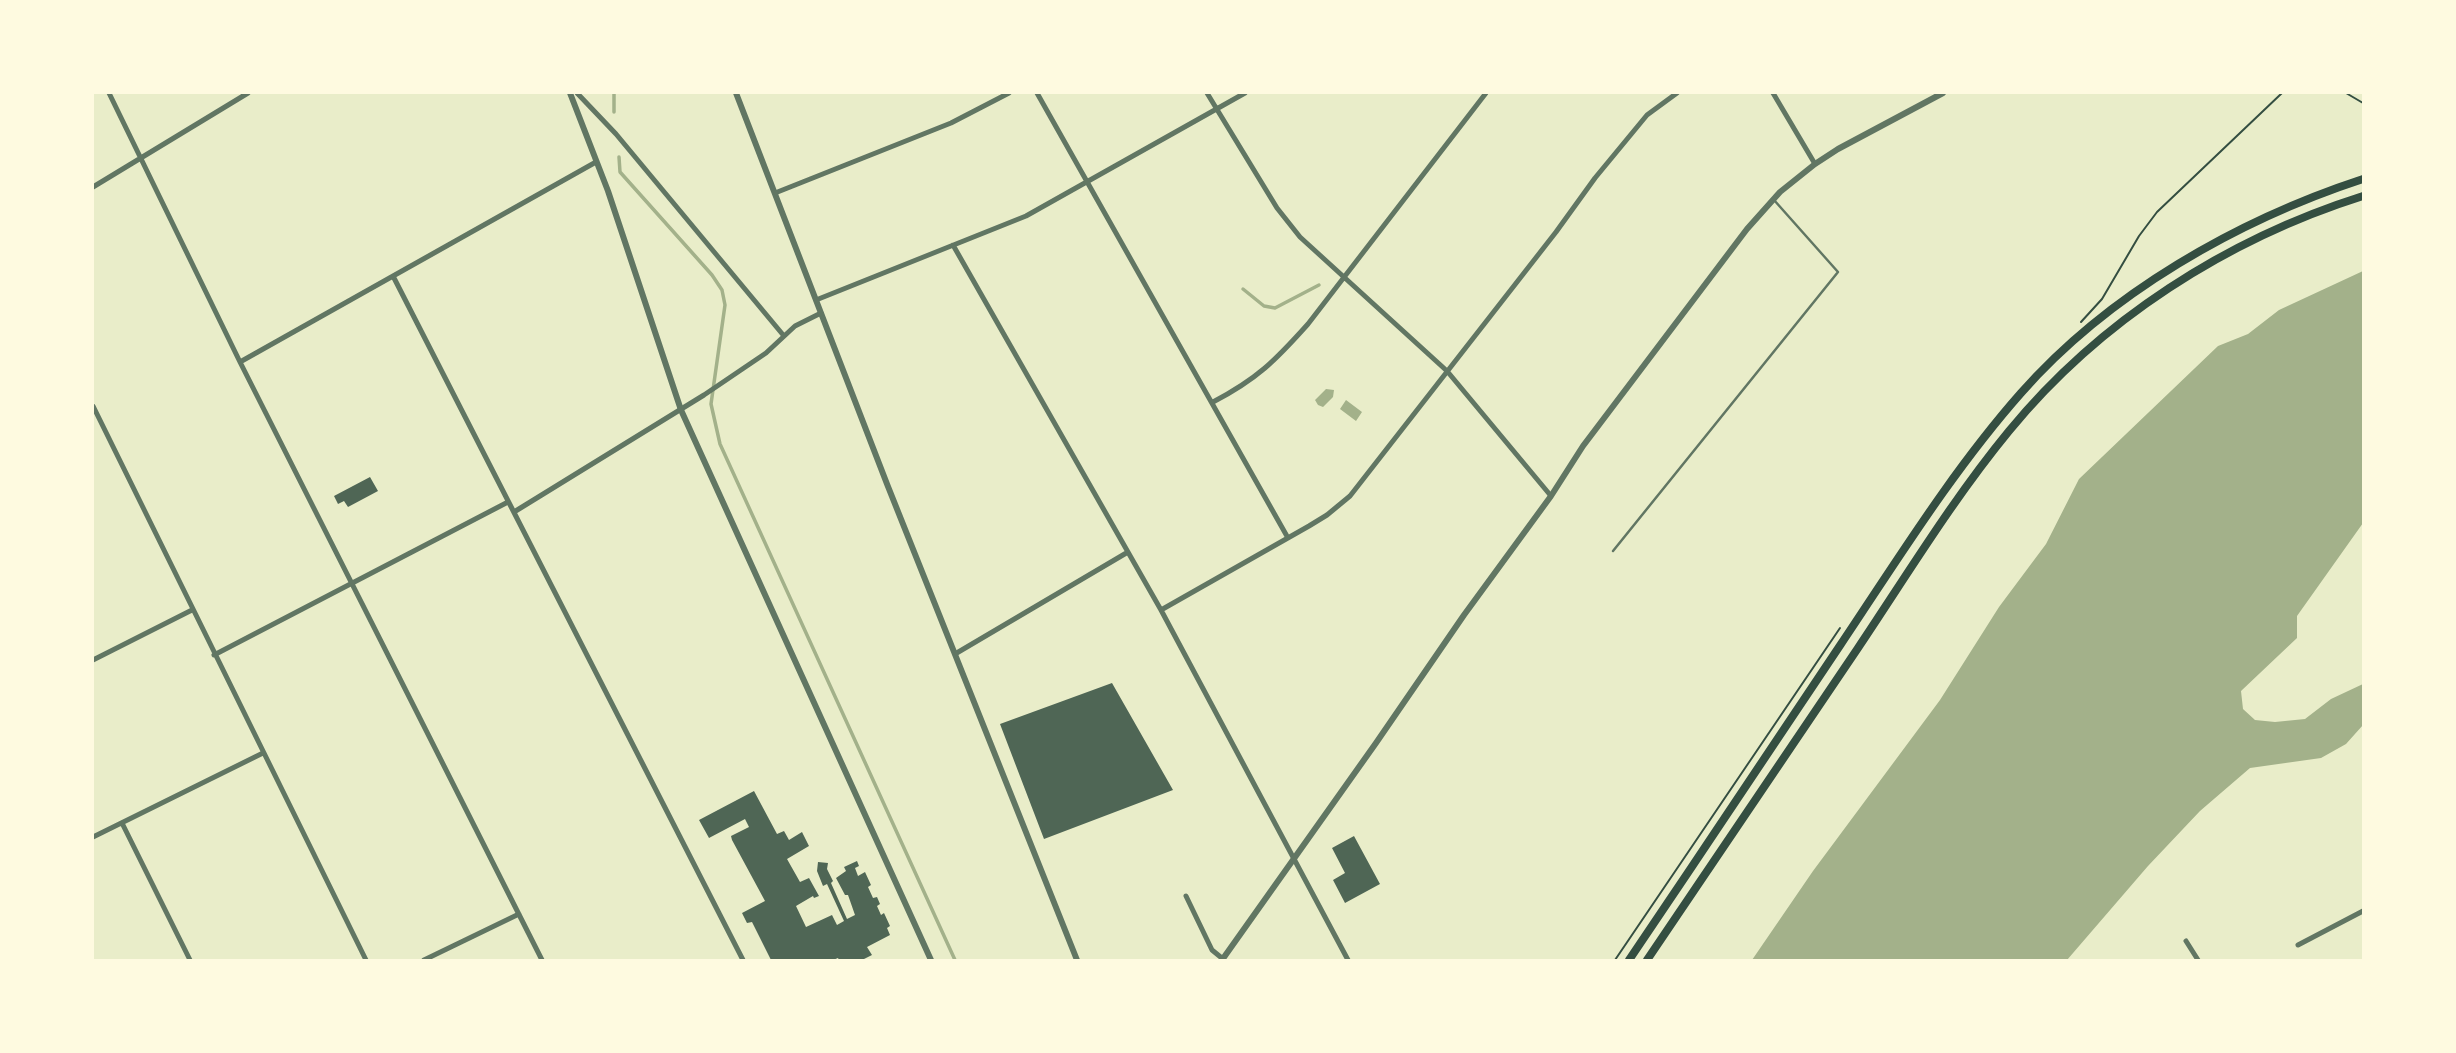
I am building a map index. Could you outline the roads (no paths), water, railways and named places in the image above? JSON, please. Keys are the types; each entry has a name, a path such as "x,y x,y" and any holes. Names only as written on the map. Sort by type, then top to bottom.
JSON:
{"main road":[{"path":"1629,960 1932,509 1986,434 2022,391 2089,329 2181,262 2269,215 2363,179"},
{"path":"1647,960 1950,510 2009,431 2045,392 2117,325 2193,272 2256,237 2316,211 2363,196"}],"street":[{"path":"109,93 240,362 542,960"},
{"path":"93,187 248,93"},
{"path":"570,93 608,191 681,410 931,960"},
{"path":"576,93 615,134 784,336"},
{"path":"736,93 1077,960"},
{"path":"775,193 951,123 1009,93"},
{"path":"1037,93 1288,538"},
{"path":"1207,93 1277,208 1300,237 1447,371 1551,496"},
{"path":"816,300 1026,216 1245,93"},
{"path":"1213,402 1256,377 1279,357 1308,324 1486,93"},
{"path":"1161,610 1327,515 1350,496 1621,147 1647,115 1677,93"},
{"path":"1773,93 1815,164"},
{"path":"1186,896 1212,950 1222,960 1464,615 1551,496 1583,446 1747,229 1773,200 1815,164 1943,93"},
{"path":"240,362 596,162"},
{"path":"953,245 1161,610 1348,960"},
{"path":"393,276 743,960"},
{"path":"513,512 681,410 766,353 807,318 821,313"},
{"path":"93,406 366,960"},
{"path":"93,425 100,421"},
{"path":"214,655 508,502"},
{"path":"955,654 1128,552"},
{"path":"93,660 192,610"},
{"path":"93,837 263,753"},
{"path":"122,823 190,960"},
{"path":"2298,946 2363,911"},
{"path":"424,960 519,914"},
{"path":"2186,940 2198,960"}],"lane":[{"path":"1613,551 1838,272 1773,200"}],"waterway":[{"path":"614,93 614,112"},
{"path":"619,157 620,172 712,275 722,290 725,305 711,404 720,444 955,960"},
{"path":"1243,289 1264,306 1275,308 1319,285"}]}
